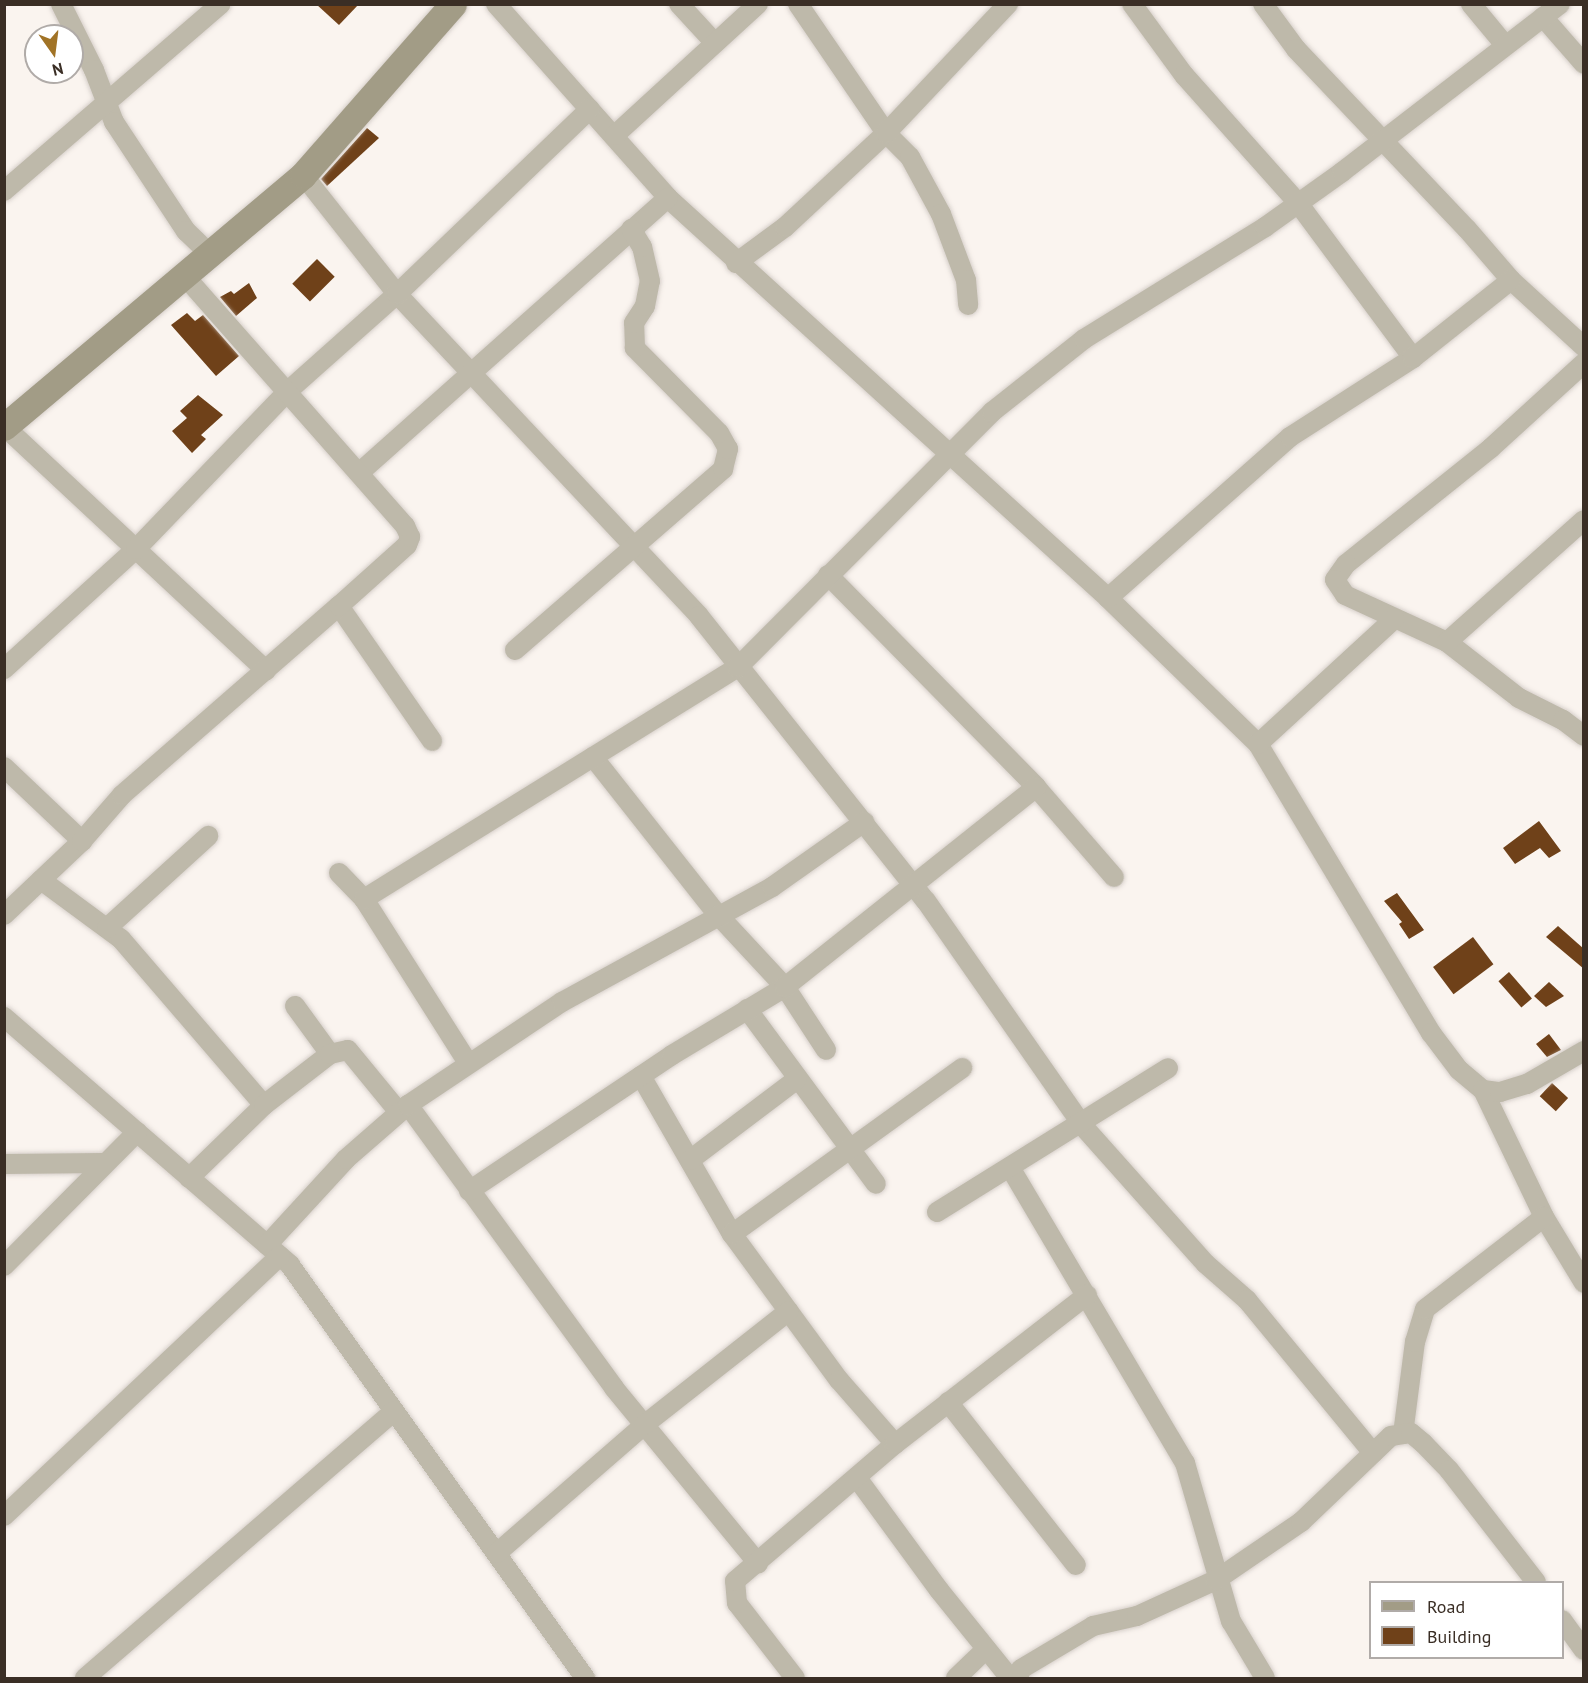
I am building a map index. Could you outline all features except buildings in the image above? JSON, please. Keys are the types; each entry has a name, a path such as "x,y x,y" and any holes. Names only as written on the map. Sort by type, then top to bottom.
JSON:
{"street":[{"path":"62,4 94,70 107,105 186,231 209,253"},
{"path":"4,191 107,105 221,4"},
{"path":"266,670 5,427 303,175 453,4"},
{"path":"496,4 615,135 668,198 736,263 1108,598 1258,744 1431,1033 1459,1070 1483,1090 1544,1217 1584,1283"},
{"path":"679,4 715,43"},
{"path":"615,135 758,4"},
{"path":"798,4 886,133 910,157 941,214 966,280 968,306"},
{"path":"736,263 785,227 886,133 1008,4"},
{"path":"1132,4 1185,75 1298,203 1413,358"},
{"path":"1263,4 1296,49 1467,229 1511,280 1584,347"},
{"path":"1471,4 1505,45"},
{"path":"364,899 738,668 947,454 1084,339 1298,203 1383,141 1560,4"},
{"path":"1543,17 1584,64"},
{"path":"4,669 136,549 288,391 397,294 590,109"},
{"path":"303,175 397,294 634,548 659,570 913,884 1082,1125 1206,1264 1247,1300 1373,1453"},
{"path":"359,473 473,374 668,198"},
{"path":"515,650 723,469 728,449 719,433 635,348 634,323 645,306 650,281 642,247 631,229"},
{"path":"4,915 82,841 122,795 339,606 406,545 410,537 359,473 288,391 184,276"},
{"path":"1108,598 1290,437 1413,358 1511,280"},
{"path":"1584,363 1491,448 1346,564 1335,580 1345,595 1447,642 1520,698 1563,720 1584,736"},
{"path":"1447,642 1584,520"},
{"path":"828,576 1036,787 1114,877"},
{"path":"339,606 432,741"},
{"path":"1258,744 1394,619"},
{"path":"593,758 718,915 785,987 826,1050"},
{"path":"4,767 82,841"},
{"path":"469,1191 641,1076 785,987 855,935 913,884 1036,787"},
{"path":"4,1516 274,1251 346,1159 404,1108 562,1002 772,887 864,822"},
{"path":"107,928 207,837"},
{"path":"339,873 364,899 468,1063"},
{"path":"41,880 107,928 264,1105"},
{"path":"295,1006 330,1054"},
{"path":"747,1009 876,1184"},
{"path":"4,1017 274,1251 394,1411 585,1678"},
{"path":"189,1178 264,1105 330,1054 348,1050 404,1108 644,1425 758,1563"},
{"path":"1483,1090 1500,1092 1527,1084 1584,1051"},
{"path":"732,1234 962,1068"},
{"path":"937,1212 1082,1125 1168,1068"},
{"path":"641,1076 732,1234 839,1380 895,1444"},
{"path":"690,1160 797,1079"},
{"path":"4,1266 137,1132"},
{"path":"4,1164 104,1163"},
{"path":"1011,1169 1185,1463 1206,1526 1216,1580 1231,1621 1265,1678"},
{"path":"1403,1434 1417,1333 1425,1309 1544,1217"},
{"path":"795,1678 737,1603 735,1581 895,1444 1087,1295"},
{"path":"496,1553 644,1425 789,1311"},
{"path":"948,1402 1076,1565"},
{"path":"85,1678 394,1411"},
{"path":"1018,1678 1021,1669 1093,1626 1137,1616 1216,1580 1301,1522 1391,1436 1411,1433 1449,1470 1535,1581"},
{"path":"857,1478 1010,1678"},
{"path":"1564,1621 1584,1650"},
{"path":"956,1678 986,1648"}]}
